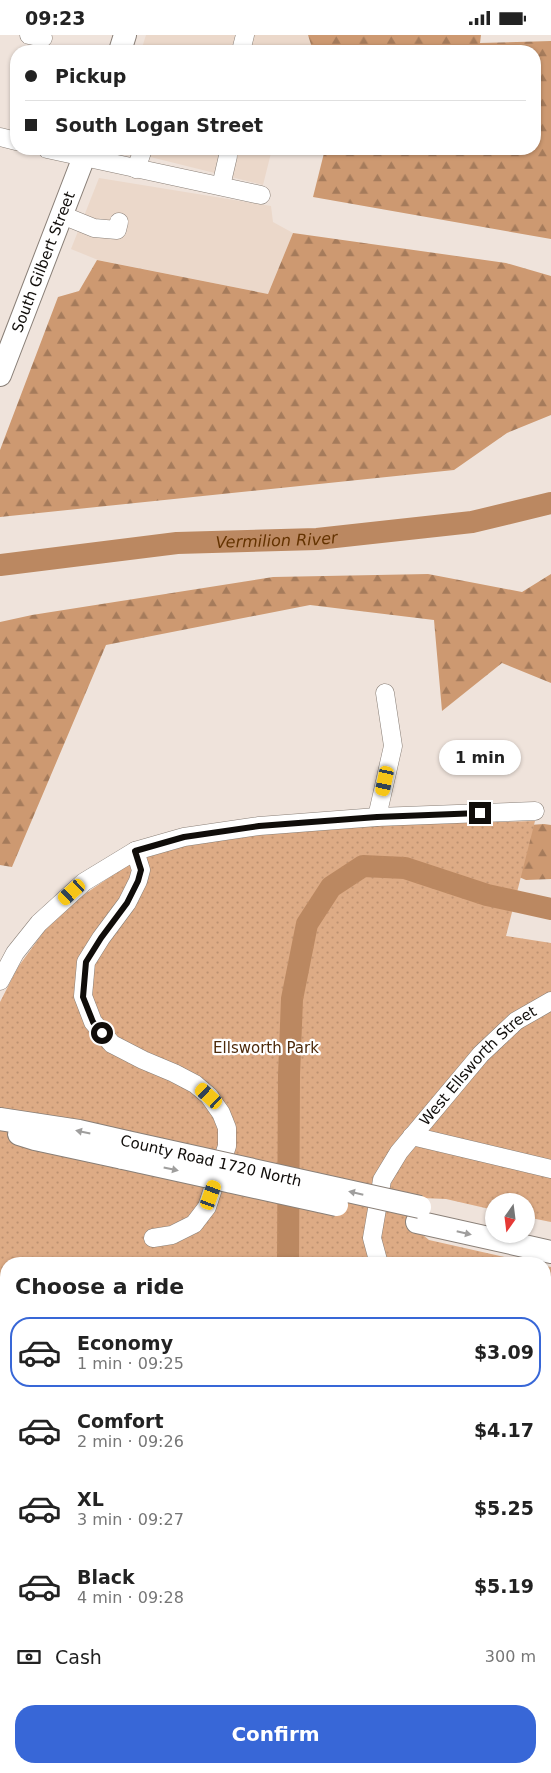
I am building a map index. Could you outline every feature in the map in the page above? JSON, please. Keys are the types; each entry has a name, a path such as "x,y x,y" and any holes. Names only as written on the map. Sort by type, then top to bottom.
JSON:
{"main road":[{"name":"South Gilbert Street","path":"0,375 84,155"},
{"name":"County Road 1720 North","path":"0,1119 79,1131 125,1150"},
{"name":"County Road 1720 North","path":"0,1127 35,1139 125,1150 418,1215"},
{"path":"418,1215 485,1223"},
{"path":"418,1215 551,1252"},
{"path":"535,1233 551,1237"}],"street":[{"path":"91,155 136,169 261,195"},
{"path":"136,169 141,155"},
{"path":"221,186 223,155"},
{"path":"62,215 94,229 117,230 119,222"},
{"path":"377,817 392,746 385,693"},
{"path":"0,981 8,949 84,882 135,851 184,837 259,826 377,817 535,811"},
{"path":"135,851 141,870 138,881 127,903 86,962 83,997 93,1022 112,1044 195,1084 209,1096 221,1113 227,1128 227,1146 207,1207 194,1224 172,1235 153,1238"},
{"name":"West Ellsworth Street","path":"377,1257 372,1238 382,1181 394,1159 481,1054 516,1021 551,1001"},
{"name":"West Ellsworth Street","path":"412,1136 551,1169"}],"shaded area":[{"path":"146,35 308,35 311,45 143,45"},
{"path":"142,155 270,155 263,185"},
{"path":"99,178 271,206 273,222 293,233 268,294 98,260 71,249"}],"green space":[{"path":"308,35 481,35 480,43 551,41 551,239 313,197 324,155 541,155 541,45 311,45"},
{"path":"293,233 506,263 551,276 551,415 507,433 454,470 0,517 0,450 58,297 79,291 97,260 268,294"},
{"path":"428,574 522,592 551,574 551,683 502,663 442,711 434,620 310,605 106,645 12,867 0,865 0,622 32,615 273,577"},
{"name":"Ellsworth Park","path":"535,821 506,936 551,943 551,1222 535,1219 535,1193 485,1193 485,1208 446,1199 422,1198 423,1235 429,1240 504,1257 0,1257 0,1002 18,967 45,930 82,896 126,866 158,851 233,834 336,826"},
{"path":"551,825 551,879 526,880 413,833"}],"waterway":[{"name":"Vermilion River","path":"0,565 177,543 317,539 472,522 551,503"},
{"path":"288,1257 289,1075 292,999 307,924 331,887 363,866 405,868 487,895 551,909"}],"route":[{"path":"102,1033 93,1022 83,997 86,962 127,903 138,881 141,870 135,851 184,837 259,826 377,817 480,813"}]}
